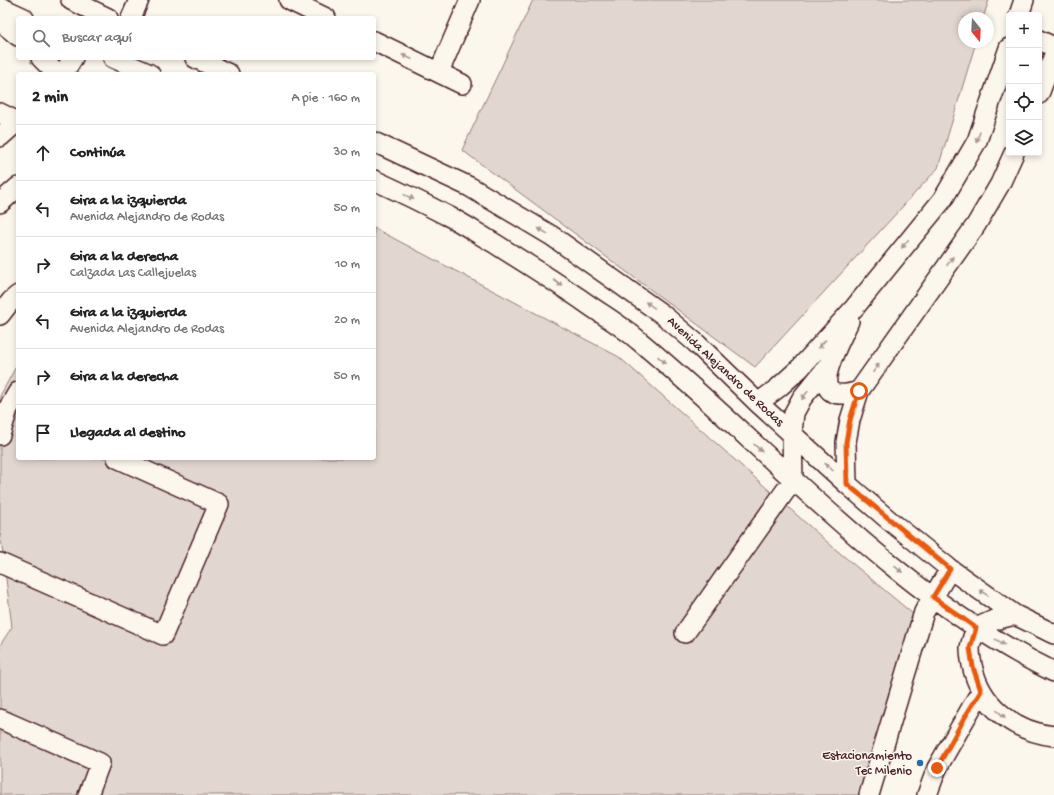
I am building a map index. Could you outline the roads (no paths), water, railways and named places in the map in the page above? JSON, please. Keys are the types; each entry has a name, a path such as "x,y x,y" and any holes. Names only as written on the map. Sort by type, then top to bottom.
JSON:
{"street":[{"path":"71,0 104,13"},
{"path":"132,16 139,0"},
{"path":"288,0 309,4 324,16"},
{"path":"439,72 470,0"},
{"path":"1020,12 1024,0"},
{"path":"1034,12 1036,0"},
{"path":"0,7 14,27"},
{"path":"1042,41 1054,47"},
{"path":"376,42 462,84"},
{"path":"1042,78 1054,55"},
{"path":"758,403 778,388 800,368 855,307 943,199 977,141 1006,57"},
{"path":"46,60 63,66"},
{"path":"109,72 113,60"},
{"path":"118,60 146,72"},
{"path":"199,60 225,72"},
{"path":"986,115 994,113 1008,84"},
{"path":"0,113 16,121"},
{"path":"0,137 16,124"},
{"name":"Avenida Alejandro de Rodas","path":"376,143 470,187 552,236 662,314 696,343 758,403 847,484 950,569 1015,615 1054,634"},
{"path":"847,484 846,442 850,420 859,391 976,225 1000,184 1013,156"},
{"path":"376,181 448,216 468,228 553,280 635,338 679,375 793,480 868,545 933,597 976,628 1054,672"},
{"path":"0,203 16,189"},
{"path":"0,315 10,301 16,296"},
{"path":"855,307 829,365 825,380 828,387 838,395 847,395 859,391"},
{"path":"685,633 793,480 792,433 794,413 802,398 829,365"},
{"path":"0,435 13,411 16,400"},
{"path":"0,563 163,635 219,504 121,460"},
{"path":"869,795 924,612 950,569"},
{"path":"1015,615 994,620 976,628 970,648 973,667 981,691 994,708 1015,724 1041,734 1054,736"},
{"path":"927,795 937,768 981,691"},
{"path":"0,719 100,763 88,795"}],"place":[{"name":"Estacionamiento Tec Milenio","path":"920,763"}]}
